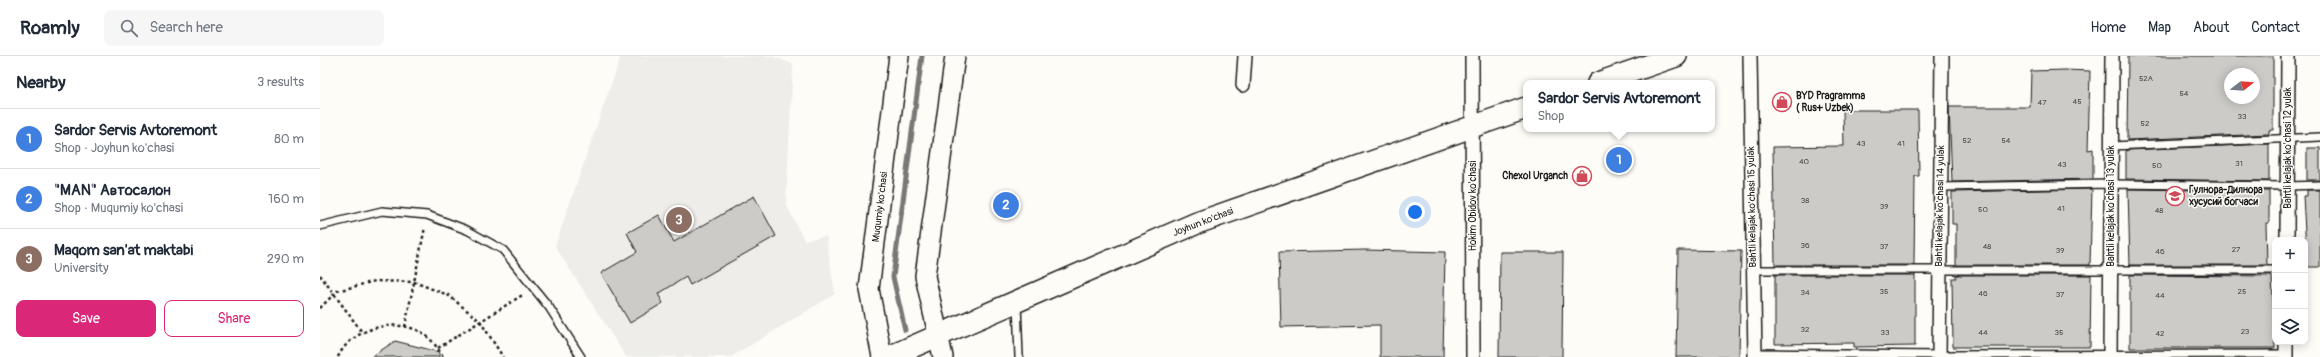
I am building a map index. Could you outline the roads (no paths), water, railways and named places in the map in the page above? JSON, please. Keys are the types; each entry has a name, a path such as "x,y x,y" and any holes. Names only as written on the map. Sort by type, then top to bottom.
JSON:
{"main road":[{"name":"Muqumiy ko'chasi","path":"882,357 869,289 899,56"},
{"path":"943,357 925,276 955,56"},
{"path":"1607,80 1676,56"},
{"name":"Joyhun ko'chasi","path":"889,357 938,334 1197,223 1523,109"}],"street":[{"path":"1243,85 1245,56"},
{"name":"Hokim Obidov ko'chasi","path":"1472,56 1473,357"},
{"name":"Bahtli kelajak ko'chasi 15 yulak","path":"1750,56 1755,355"},
{"name":"Bahtli kelajak ko'chasi 14 yulak","path":"1938,356 1942,56"},
{"name":"Bahtli kelajak ko'chasi 13 yulak","path":"2110,356 2112,56"},
{"name":"Bahtli kelajak ko'chasi 12 yulak","path":"2287,237 2288,56"}],"lane":[{"path":"2111,146 2287,137 2320,137"},
{"path":"1940,187 2111,184 2288,186 2320,184"},
{"path":"320,226 382,210 427,215 467,230 503,250 549,307 581,357"},
{"path":"1753,270 2272,270"},
{"path":"1017,301 1019,357"},
{"path":"1755,355 2110,356 2286,351"}],"waterway":[{"path":"905,330 893,277 922,56"}],"place":[{"name":"BYD Pragramma ( Rus+ Uzbek)","path":"1782,102"},
{"name":"Sardor Servis Avtoremont","path":"1619,160"},
{"name":"Chexol Urganch","path":"1582,176"},
{"name":"Гулнора-Дилнора хусусий богчаси","path":"2175,196"},
{"name":"\"MAN\" Автосалон","path":"1006,205"},
{"name":"Maqom san'at maktabi","path":"679,220"}]}
